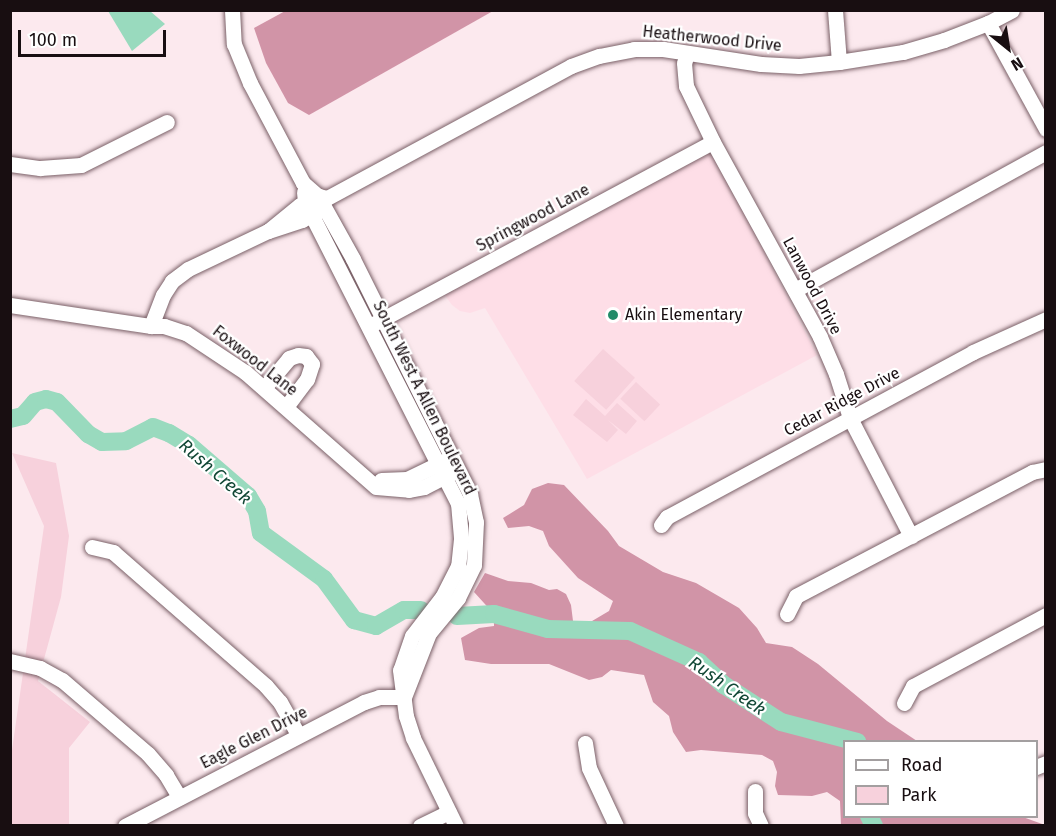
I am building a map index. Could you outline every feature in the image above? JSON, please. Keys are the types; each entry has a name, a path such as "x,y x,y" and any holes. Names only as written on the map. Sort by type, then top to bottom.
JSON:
{"street":[{"path":"232,10 234,44 250,83 303,183 383,319 448,467"},
{"path":"835,10 839,62"},
{"name":"Heatherwood Drive","path":"151,326 163,295 172,281 188,269 268,231 579,63 598,56 634,49 663,49 761,64 799,66 839,62 903,52 988,23 1012,10"},
{"path":"988,23 1046,129"},
{"name":"Lanwood Drive","path":"687,54 684,63 686,86 713,142 795,290 828,356 850,418 911,536"},
{"path":"10,164 40,168 81,165 166,122"},
{"name":"Springwood Lane","path":"369,326 713,142"},
{"path":"795,290 1046,152"},
{"name":"South West A Allen Boulevard","path":"317,204 369,326 448,467 470,494 476,522 474,565 458,598 429,633 404,697"},
{"name":"Foxwood Lane","path":"10,304 151,326 164,326 186,333 228,360 264,388 376,487 401,490 424,487 448,467"},
{"name":"Cedar Ridge Drive","path":"661,525 667,517 973,352 1046,319"},
{"path":"264,388 289,358 297,355 306,356 312,364 307,379 286,407"},
{"path":"787,614 796,596 1032,472 1046,469"},
{"path":"92,547 114,552 266,686 280,702 298,735"},
{"path":"904,703 913,686 1046,615"},
{"path":"10,661 40,668 62,680 148,754 166,775 179,797"},
{"path":"404,697 413,738 452,819 420,825"},
{"name":"Eagle Glen Drive","path":"125,825 364,702 379,698 404,697"},
{"path":"585,743 589,768 616,825"},
{"path":"755,791 755,813 761,825"}],"shaded area":[{"path":"287,10 493,11 309,115 288,103 266,63 254,28"},
{"path":"108,11 150,11 165,24 132,51"},
{"path":"712,150 817,355 587,479 485,308 470,313 460,311 444,294"},
{"path":"548,483 564,485 608,531 619,546 663,572 696,583 739,608 757,628 766,643 792,647 818,664 887,721 916,740 843,740 843,818 1026,818 1045,825 841,825 840,801 827,792 812,796 778,795 775,786 777,772 773,761 762,755 701,750 686,752 673,732 669,716 653,702 644,675 611,670 602,677 589,680 549,664 491,664 465,660 461,638 479,628 494,626 494,614 474,592 485,573 508,581 531,583 549,590 557,589 566,594 571,605 573,621 587,624 609,611 613,601 578,578 549,546 543,531 529,526 508,528 503,518 524,505 532,489"}],"green space":[{"path":"603,349 635,378 606,410 574,381"},
{"path":"636,382 660,405 644,421 620,399"},
{"path":"586,399 605,416 617,403 637,421 626,434 608,420 618,430 607,442 573,415"},
{"path":"12,453 56,463 69,536 61,597 38,681 90,722 69,748 69,825 11,826 11,757 44,526"}],"waterway":[{"name":"Rush Creek","path":"10,419 23,416 35,402 46,399 57,402 88,434 102,442 126,441 153,427 169,433 189,445 248,496 257,511 261,533 324,579 354,620 376,626 404,610 421,610"},
{"name":"Rush Creek","path":"457,616 494,614 548,629 630,631 699,662 724,685 781,722 849,740"},
{"name":"Rush Creek","path":"870,818 874,826"}],"place":[{"name":"Akin Elementary","path":"613,315"}]}
